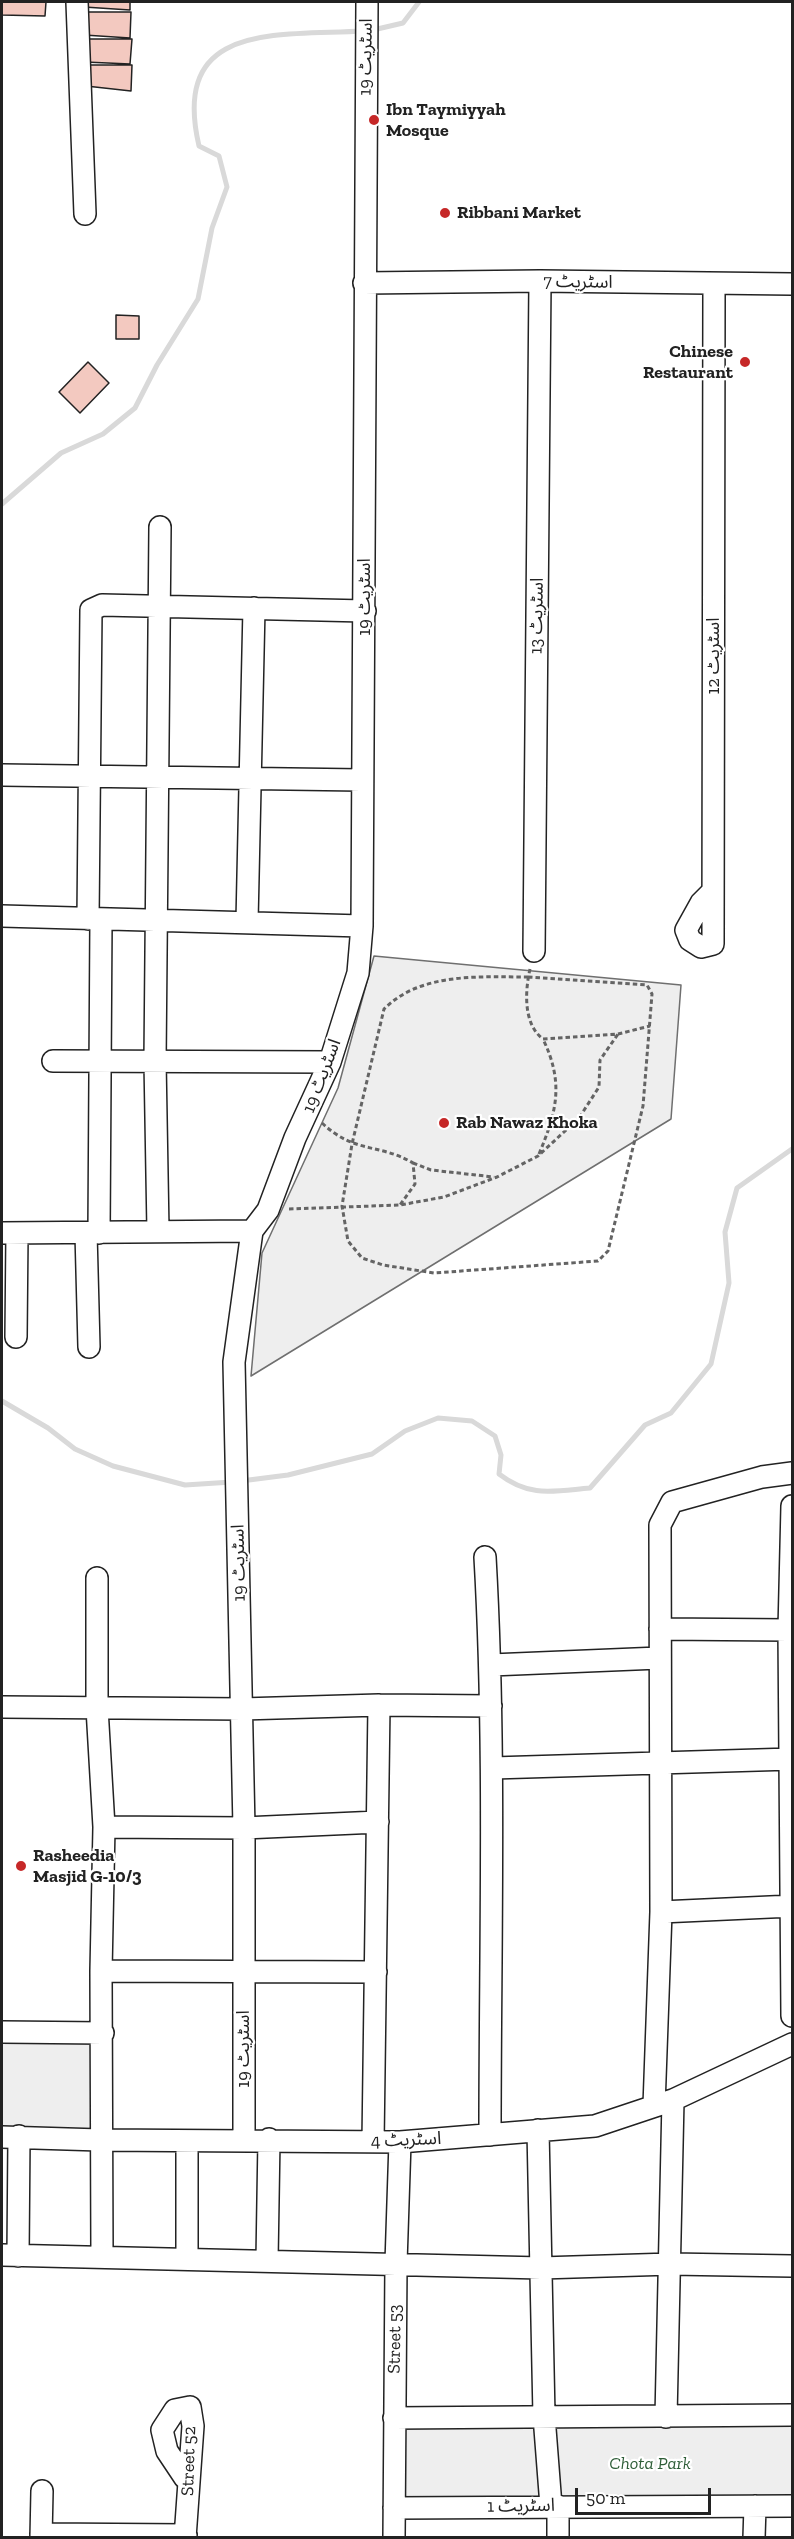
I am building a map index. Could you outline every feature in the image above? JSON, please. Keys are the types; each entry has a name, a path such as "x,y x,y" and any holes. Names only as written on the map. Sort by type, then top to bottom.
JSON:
{"street":[{"path":"76,2 85,214"},
{"name":"اسٹریٹ 19","path":"244,2140 244,1828 234,1362 252,1232 268,1210 295,1138 330,1062 358,973 362,926 361,780 365,611 364,283 367,2"},
{"name":"اسٹریٹ 7","path":"364,283 540,281 714,285 792,284"},
{"name":"اسٹریٹ 13","path":"534,951 540,281"},
{"name":"اسٹریٹ 12","path":"712,892 701,903 686,930 690,940 701,947 713,944 714,285"},
{"path":"158,1231 155,1061 160,777 160,527"},
{"path":"89,1347 99,1061 88,778 91,610 102,605 365,611"},
{"path":"248,921 254,609"},
{"path":"2,775 88,778 361,780"},
{"path":"2,916 156,921 248,921 362,926"},
{"path":"53,1061 330,1062"},
{"path":"16,1337 9,1233 252,1232"},
{"path":"666,2417 670,2264 664,2103 661,1912 660,1525 672,1502 762,1477 792,1473"},
{"path":"792,1506 789,1630 792,1719 792,2016"},
{"path":"485,1557 491,1665 493,1768 489,1879 490,2135"},
{"path":"97,1578 97,1708 104,1827 100,2140 102,2257"},
{"path":"660,1629 789,1630"},
{"path":"491,1665 659,1658"},
{"path":"374,2142 379,1705"},
{"path":"2,1707 242,1709 379,1705 491,1706"},
{"path":"493,1768 660,1761 792,1759"},
{"path":"104,1827 244,1828 378,1822"},
{"path":"661,1912 792,1906"},
{"path":"101,1971 376,1972"},
{"path":"2,2032 103,2033"},
{"name":"اسٹریٹ 4","path":"10,2136 100,2140 270,2139 400,2142 595,2126 664,2103 792,2044"},
{"path":"538,2130 544,2416 558,2538"},
{"path":"10,2136 10,2255 541,2268 670,2264 792,2266"},
{"path":"267,2260 270,2139"},
{"path":"187,2141 187,2259"},
{"name":"Street 53","path":"394,2538 396,2263 400,2142"},
{"name":"Street 52","path":"185,2478 167,2451 162,2430 175,2410 190,2407 193,2426 185,2536"},
{"path":"394,2418 792,2415"},
{"path":"42,2491 41,2536 185,2536"},
{"path":"754,2538 755,2506"},
{"name":"اسٹریٹ 1","path":"394,2508 792,2506"}],"path":[{"path":"534,951 528,977 528,1019 536,1034 543,1039 555,1063 557,1094 552,1124 538,1156"},
{"path":"528,977 647,985 652,994 650,1026 643,1106 608,1251 604,1258 598,1261 434,1273 383,1265 362,1258 348,1241 342,1206 352,1144 378,1025 384,1009 397,996 450,978 528,977"},
{"path":"543,1039 618,1034 650,1026"},
{"path":"268,1210 400,1205 444,1197 497,1177 538,1156 579,1118 599,1087 600,1060 618,1034"},
{"path":"309,1111 330,1131 352,1144 371,1150 394,1152 431,1170 497,1177"},
{"path":"400,1205 415,1184 413,1163"}],"green space":[{"path":"374,956 681,985 671,1119 251,1376 262,1253 338,1088"},
{"path":"99,2036 98,2135 2,2134 2,2038"},
{"name":"Chota Park","path":"398,2424 792,2424 792,2505 399,2503"}],"building":[{"path":"2,2 46,2 45,16 2,15"},
{"path":"84,2 130,2 130,10 84,7"},
{"path":"85,12 131,12 130,38 84,35"},
{"path":"85,39 132,39 130,64 85,62"},
{"path":"86,65 132,65 131,91 86,86"},
{"path":"116,315 139,316 139,339 116,339"},
{"path":"88,362 109,383 80,413 59,392"}],"waterway":[{"path":"373,30 403,23 419,2"},
{"path":"2,504 61,453 103,434 135,408 157,365 198,299 212,228 227,187 219,156 199,146 194,105 200,76 215,56 238,43 266,37 363,31"},
{"path":"241,1481 288,1475 372,1454 405,1431 438,1418 472,1421 495,1436 501,1455 499,1474 510,1482 521,1487 543,1491 590,1488 645,1425 671,1413 711,1364 729,1283 725,1232 737,1188 792,1149"},
{"path":"2,1401 48,1428 75,1449 113,1466 185,1485 232,1482"}],"place":[{"name":"Ibn Taymiyyah Mosque","path":"374,120"},
{"name":"Ribbani Market","path":"445,213"},
{"name":"Chinese Restaurant","path":"745,362"},
{"name":"Rab Nawaz Khoka","path":"444,1123"},
{"name":"Rasheedia Masjid G-10/3","path":"21,1866"}]}
